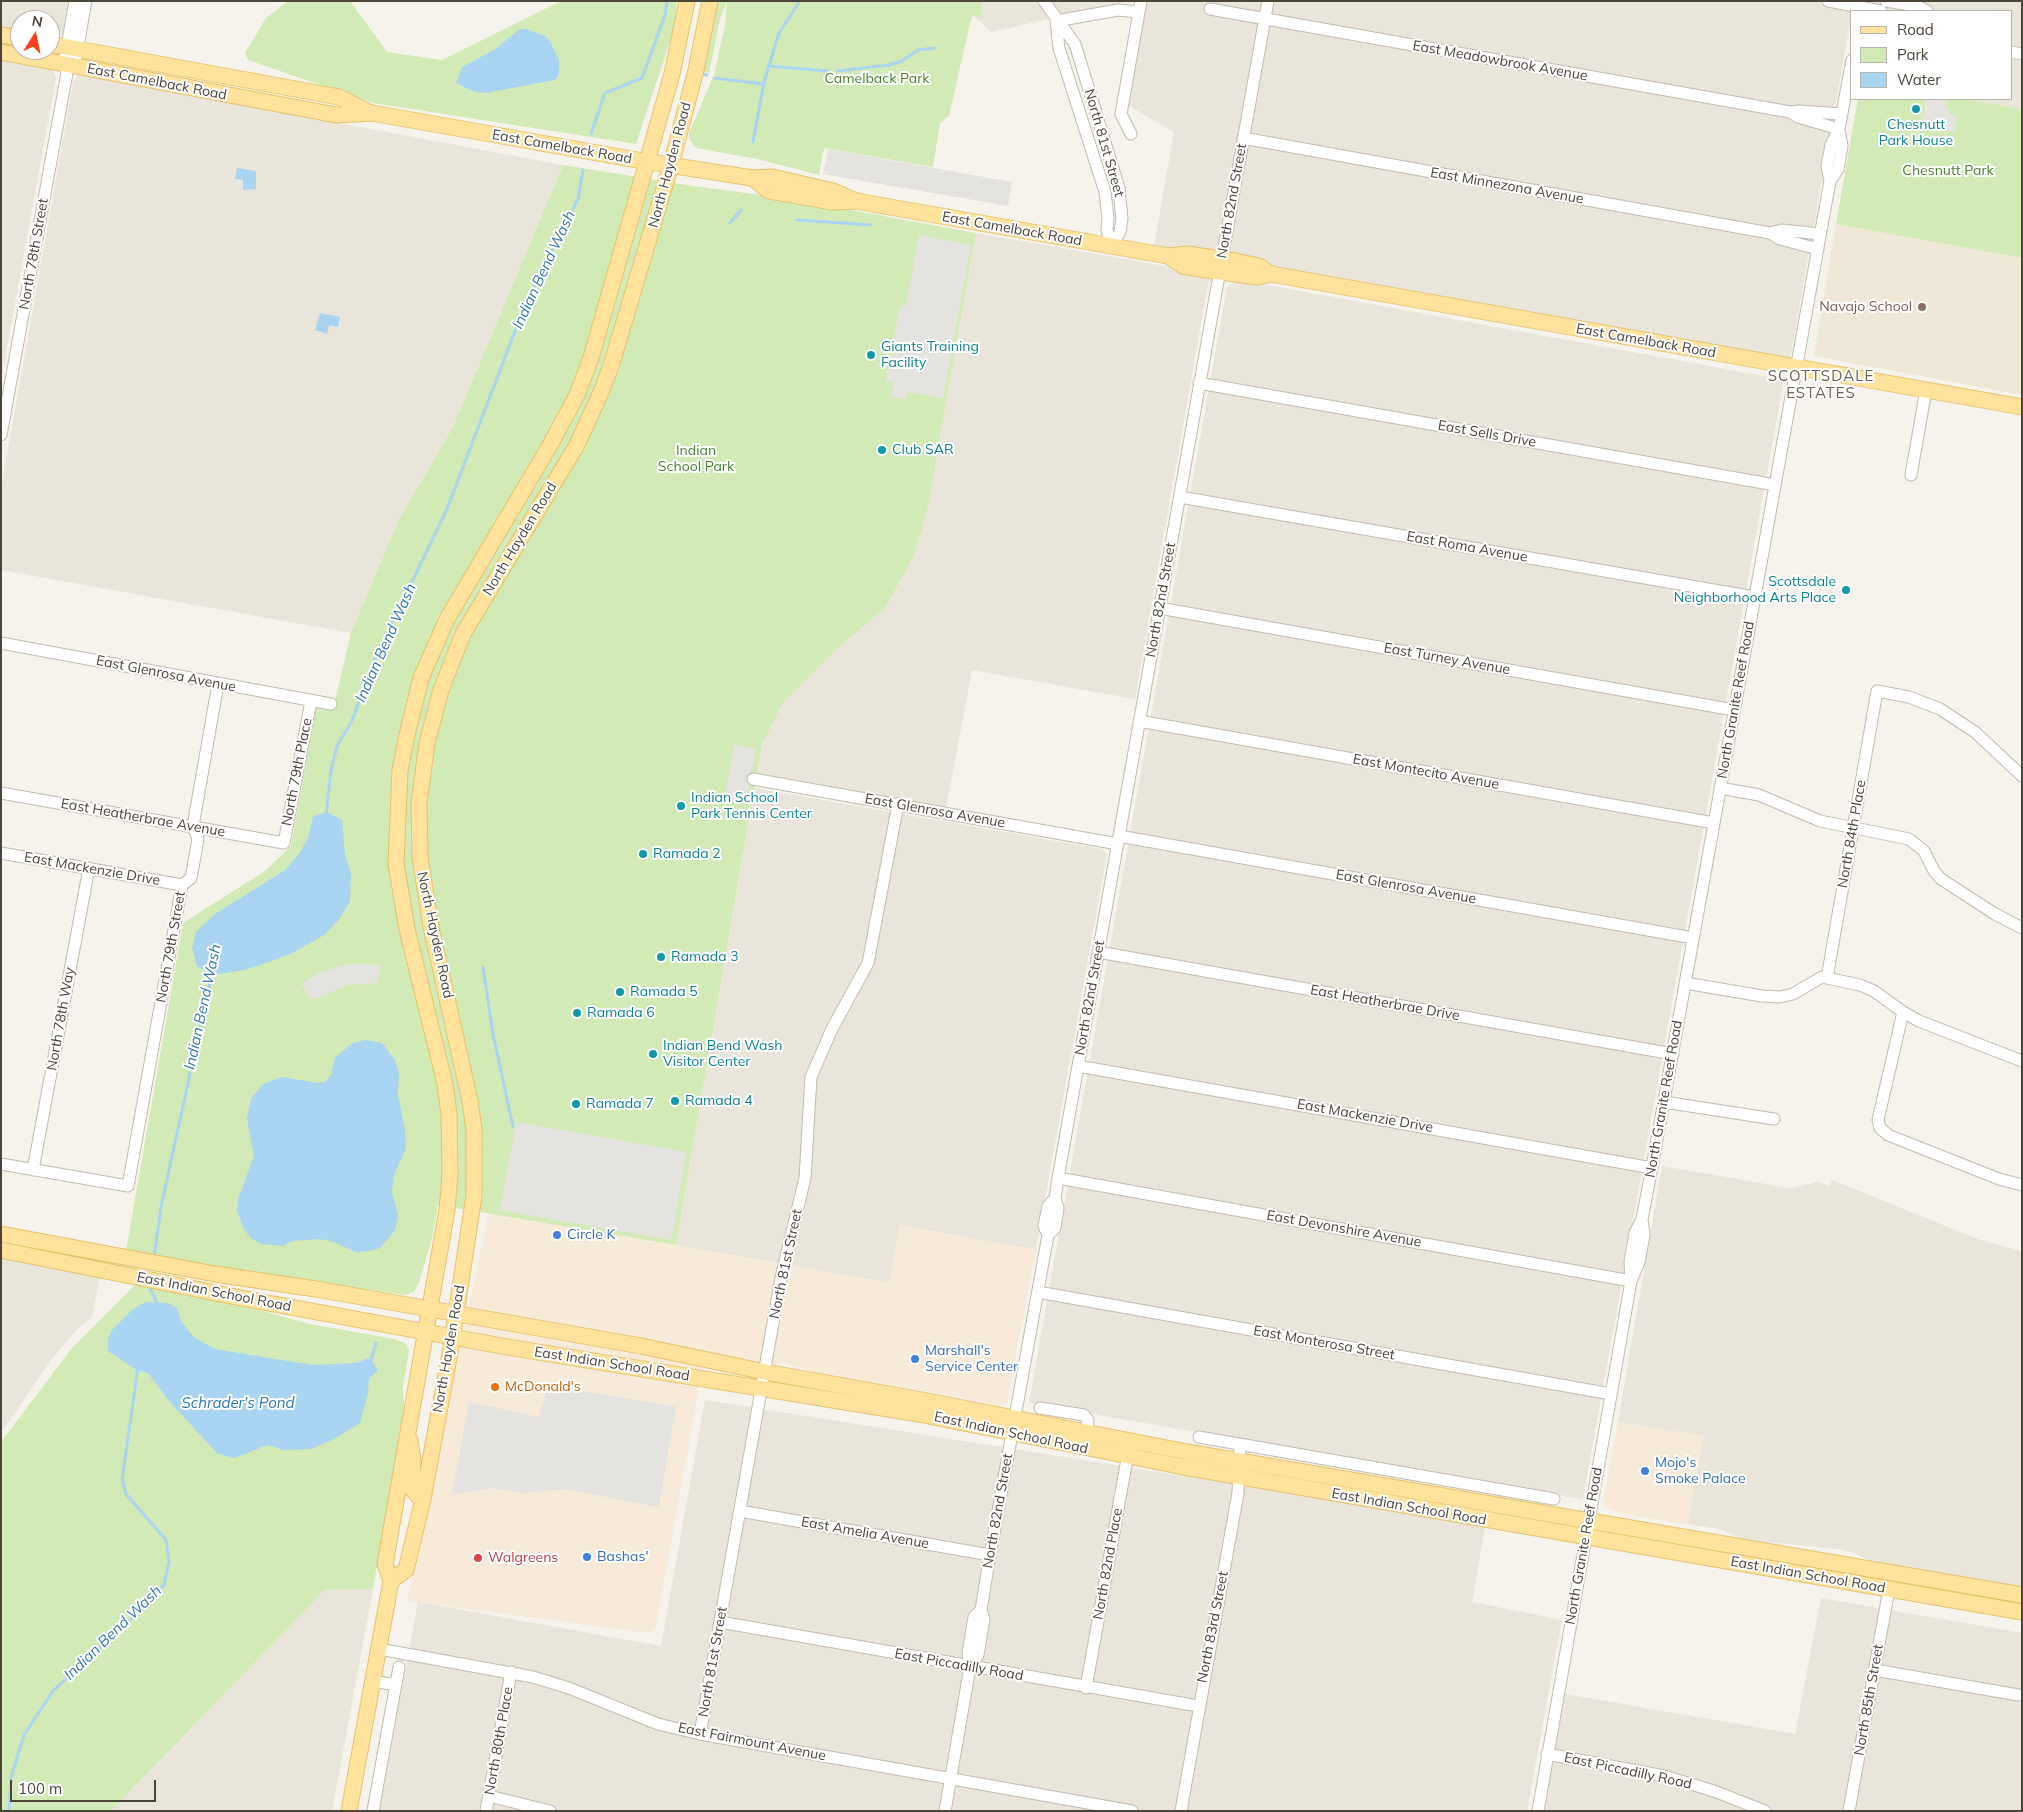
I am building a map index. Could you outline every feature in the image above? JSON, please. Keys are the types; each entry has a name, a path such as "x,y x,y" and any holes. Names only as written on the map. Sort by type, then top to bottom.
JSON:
{"main road":[{"name":"North Hayden Road","path":"349,1811 392,1581 385,1564 447,1210 450,1126 445,1084 408,929 396,863 400,771 406,734 419,686 447,619 549,448 577,395 591,358 672,74 687,1"},
{"name":"North Hayden Road","path":"392,1581 406,1570 423,1499 456,1314 474,1196 474,1130 466,1072 431,927 422,878 418,820 427,743 441,690 463,634 577,445 592,415 611,366 696,70 710,1"},
{"name":"East Camelback Road","path":"60,46 339,97 372,113"},
{"name":"East Camelback Road","path":"1,52 68,68 336,115 372,113 647,162 752,178 769,191 832,202 856,201 1168,256 1183,266 1220,266 1257,277 1271,274 2022,407"},
{"name":"East Indian School Road","path":"1,1234 184,1268 641,1346 764,1380 1012,1434 1239,1461 2022,1595"},
{"name":"East Indian School Road","path":"1,1250 369,1322 597,1362 764,1380 922,1400 1087,1433 1129,1449 1239,1476 2022,1612"},
{"path":"408,1424 413,1460 412,1489 423,1499"}],"street":[{"name":"North 78th Street","path":"73,48 75,1"},
{"name":"North 78th Street","path":"1,435 68,68 86,1"},
{"name":"North 81st Street","path":"1044,1 1056,21 1075,44 1119,188 1122,218 1120,232 1111,247"},
{"name":"North 82nd Street","path":"945,1811 970,1667 978,1655 984,1619 981,1610 990,1555 1048,1235 1044,1226 1048,1206 1055,1198 1268,1"},
{"path":"1828,1 1876,10"},
{"path":"1886,1 1898,7 1917,6 1925,10"},
{"path":"1056,21 1140,7 1121,114 1131,134"},
{"name":"East Meadowbrook Avenue","path":"1210,9 1790,112 1807,120 1839,129"},
{"name":"North 81st Street","path":"1056,21 1059,48 1105,192 1108,218 1107,230 1111,247"},
{"name":"North Granite Reef Road","path":"1538,1811 1631,1281 1630,1262 1635,1233 1642,1219 1652,1168 1797,367 1830,182 1827,166 1831,145 1839,129 1850,71"},
{"name":"East Meadowbrook Avenue","path":"1790,112 1842,114"},
{"name":"East Minnezona Avenue","path":"1243,138 1770,233 1780,239 1818,249"},
{"name":"East Minnezona Avenue","path":"1770,233 1782,230 1820,234"},
{"name":"East Sells Drive","path":"1200,383 1775,485"},
{"path":"1912,475 1926,390"},
{"name":"East Roma Avenue","path":"1180,497 1754,597"},
{"name":"East Turney Avenue","path":"1159,608 1734,710"},
{"name":"East Glenrosa Avenue","path":"1,643 331,704"},
{"name":"North 79th Street","path":"33,1170 128,1186 182,885 191,878 198,839 193,826 218,684"},
{"name":"North 84th Place","path":"1827,978 1877,691 1909,698 1940,708 1976,732 2022,776"},
{"name":"North 79th Place","path":"284,843 311,701"},
{"name":"East Montecito Avenue","path":"1139,721 1714,823"},
{"name":"East Glenrosa Avenue","path":"753,780 1693,938"},
{"path":"1720,788 1759,795 1820,821 1899,835 1916,842 1924,851 1934,871 1941,879 1995,914 2022,928"},
{"name":"East Heatherbrae Avenue","path":"1,793 284,843"},
{"name":"North 81st Street","path":"700,1734 785,1258 805,1178 811,1077 832,1029 868,963 898,804"},
{"name":"East Mackenzie Drive","path":"1,853 182,885"},
{"name":"North 78th Way","path":"33,1170 88,868"},
{"name":"East Heatherbrae Drive","path":"1098,952 1672,1054"},
{"path":"1685,983 1762,996 1780,997 1792,994 1815,980 1827,978 1874,991 1919,1021 2022,1061"},
{"path":"1903,1012 1878,1120 1880,1128 1883,1132 1898,1139 1999,1179 2022,1186"},
{"name":"East Mackenzie Drive","path":"1078,1066 1652,1168"},
{"path":"1664,1102 1774,1119"},
{"path":"1,1164 33,1170"},
{"name":"East Devonshire Avenue","path":"1058,1178 1631,1281"},
{"name":"East Monterosa Street","path":"1038,1292 1611,1394"},
{"name":"East Indian School Road","path":"1040,1408 1084,1415 1088,1420 1087,1433"},
{"path":"1199,1437 1554,1499"},
{"name":"North 83rd Street","path":"1181,1811 1198,1706 1238,1493 1240,1444"},
{"name":"North 82nd Place","path":"1086,1688 1129,1449"},
{"path":"1537,1512 1540,1496"},
{"name":"East Amelia Avenue","path":"740,1511 990,1555"},
{"name":"North 85th Street","path":"1849,1811 1889,1589"},
{"name":"East Piccadilly Road","path":"720,1622 1086,1688 1198,1706"},
{"name":"East Fairmount Avenue","path":"379,1649 511,1672 569,1688 658,1724 700,1734 1132,1811"},
{"path":"373,1811 399,1667"},
{"path":"1875,1670 2018,1695"},
{"name":"North 80th Place","path":"486,1811 511,1672"},
{"path":"373,1681 396,1685"},
{"name":"East Piccadilly Road","path":"1547,1754 1664,1776 1714,1791 1765,1811"},
{"path":"489,1796 550,1811"}],"shaded area":[{"path":"1,1 71,1 66,31 60,36 60,10 10,10 10,31 1,30"},
{"path":"969,1 1128,1 991,32 973,15"},
{"path":"1136,1 1854,1 1852,10 1850,10 1850,23 1790,359 1154,245 1174,132 1120,101"},
{"path":"1875,1 2022,1 2022,109 1972,100 2013,100 2013,10 1874,10"},
{"path":"1,59 49,68 54,72 56,78 1,381"},
{"path":"83,75 563,165 453,427 399,519 351,633 1,570 1,488 73,83 76,76"},
{"path":"1926,100 1947,101 1945,108 1948,108 1950,115 1957,116 1954,132 1921,126"},
{"path":"828,149 1012,182 1008,206 823,174"},
{"name":"Navajo School","path":"1836,224 2022,258 2022,395 1814,356"},
{"path":"976,233 1205,273 1209,279 1135,699 972,670 946,808 757,775 762,745 783,703 836,650 886,607 913,557 927,512"},
{"path":"919,235 971,245 943,398 908,392 906,399 891,397 894,382 886,381 900,305 906,306"},
{"path":"1240,280 1780,379 1783,384 1583,1499 1029,1403 1227,287"},
{"path":"734,745 756,749 746,804 724,800"},
{"path":"755,788 1101,849 1107,854 1036,1250 900,1225 890,1283 676,1245"},
{"path":"345,965 381,965 377,983 347,985 312,1000 301,984 321,972"},
{"path":"516,1122 686,1152 672,1240 500,1210"},
{"path":"1662,1166 1789,1188 1819,1182 1830,1186 1832,1180 1980,1240 2022,1251 2022,1589 1873,1562 1854,1553 1837,1549 1745,1540 1720,1529 1688,1524 1703,1436 1618,1422"},
{"path":"489,1212 890,1283 900,1225 1036,1250 1007,1402 999,1406 920,1390 824,1375 783,1363 772,1367 705,1354 656,1628 648,1633 407,1601"},
{"path":"1,1258 100,1276 92,1317 78,1328 51,1360 1,1433"},
{"path":"548,1385 676,1407 659,1507 564,1489 524,1493 492,1488 452,1495 469,1402 539,1417"},
{"path":"705,1400 1298,1494 1485,1528 1472,1602 1562,1620 1527,1811 379,1811 418,1602 661,1646"},
{"path":"1618,1422 1704,1436 1688,1524 1617,1512 1606,1507 1603,1500"},
{"path":"373,1589 332,1811 111,1811 325,1590"},
{"path":"1821,1598 2022,1633 2022,1811 1533,1811 1554,1692 1795,1734"}],"green space":[{"path":"288,1 350,1 387,52 442,60 561,1 677,1 674,29 636,144 373,103 248,60 245,53 266,18"},
{"name":"Camelback Park","path":"718,1 980,1 983,17 973,15 970,23 949,116 940,123 933,167 824,148 819,175 757,159 696,148 689,139 689,133 714,75 725,26 727,2 720,19 709,73 704,72"},
{"name":"Chesnutt Park","path":"1858,100 1972,100 2022,109 2022,258 1836,224"},
{"name":"Indian School Park","path":"563,165 693,186 791,199 976,233 927,512 913,557 886,607 836,650 783,703 762,745 676,1245 438,1205 432,1239 419,1282 414,1292 405,1295 252,1273 126,1251 183,923 265,871 291,846 316,707 333,709 351,633 399,519 453,427"},
{"path":"136,1284 263,1311 310,1324 395,1339 406,1344 409,1351 403,1387 404,1408 373,1589 325,1590 111,1811 1,1811 1,1442 72,1348"}],"water":[{"path":"520,29 526,29 545,36 549,40 559,59 559,75 555,80 485,93 472,91 456,83 462,67 494,50"},
{"path":"237,168 256,171 256,189 243,190 243,180 235,179"},
{"path":"320,313 340,317 338,327 329,325 327,334 315,330"},
{"path":"327,812 342,820 345,854 351,874 350,901 341,917 324,935 293,953 266,963 245,970 212,975 197,966 192,948 196,932 215,914 285,870 299,854 308,838 313,816"},
{"path":"365,1040 382,1043 395,1060 399,1072 398,1095 405,1130 406,1148 394,1175 392,1192 398,1215 395,1230 380,1248 369,1251 356,1252 331,1241 319,1239 292,1241 283,1246 261,1244 251,1238 243,1228 237,1210 238,1199 254,1156 247,1119 251,1099 263,1084 282,1077 318,1083 325,1082 331,1075 335,1058 353,1043"},
{"name":"Schrader's Pond","path":"146,1302 168,1303 177,1308 182,1323 195,1338 215,1349 312,1365 357,1363 368,1358 378,1371 369,1378 368,1393 360,1423 334,1439 311,1449 284,1450 267,1445 235,1458 218,1454 169,1401 148,1373 137,1370 108,1351 108,1339 111,1331 132,1310"}],"waterway":[{"name":"Indian Bend Wash","path":"591,134 605,93 642,78 665,15 667,1"},
{"path":"753,142 764,82 779,33 800,1"},
{"path":"837,71 889,65 902,61 918,50 934,48"},
{"path":"768,66 828,71"},
{"path":"703,74 707,75"},
{"path":"714,78 763,84"},
{"name":"Indian Bend Wash","path":"326,816 331,770 337,746 352,721 375,659 447,509 525,305 578,199 583,170"},
{"path":"730,223 741,210"},
{"path":"797,220 871,225"},
{"path":"483,967 493,1034 513,1127"},
{"name":"Indian Bend Wash","path":"154,1258 161,1207 212,973"},
{"name":"Indian Bend Wash","path":"150,1284 157,1303 156,1305"},
{"path":"371,1361 376,1343"},
{"name":"Indian Bend Wash","path":"9,1811 11,1778 24,1735 53,1691 130,1620 164,1585 169,1561 166,1540 126,1494 122,1480 138,1367"}],"place":[{"name":"Chesnutt Park House","path":"1916,109"},
{"name":"Navajo School","path":"1922,307"},
{"name":"Giants Training Facility","path":"871,355"},
{"name":"Club SAR","path":"882,450"},
{"name":"Scottsdale Neighborhood Arts Place","path":"1846,590"},
{"name":"Indian School Park Tennis Center","path":"681,806"},
{"name":"Ramada 2","path":"643,854"},
{"name":"Ramada 3","path":"661,957"},
{"name":"Ramada 5","path":"620,992"},
{"name":"Ramada 6","path":"577,1013"},
{"name":"Indian Bend Wash Visitor Center","path":"653,1054"},
{"name":"Ramada 4","path":"675,1101"},
{"name":"Ramada 7","path":"576,1104"},
{"name":"Circle K","path":"557,1235"},
{"name":"Marshall's Service Center","path":"915,1359"},
{"name":"McDonald's","path":"495,1387"},
{"name":"Mojo's Smoke Palace","path":"1645,1471"},
{"name":"Bashas'","path":"587,1557"},
{"name":"Walgreens","path":"478,1558"}],"district":[{"name":"SCOTTSDALE ESTATES","path":"1821,384"}]}
